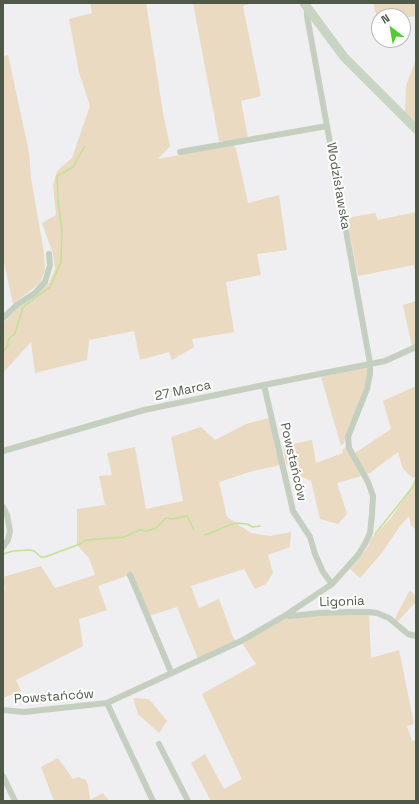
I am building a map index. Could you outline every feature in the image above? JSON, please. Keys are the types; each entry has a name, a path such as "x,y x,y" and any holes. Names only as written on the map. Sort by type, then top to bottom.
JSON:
{"street":[{"name":"Wodzisławska","path":"305,6 370,363"},
{"name":"Wodzisławska","path":"305,6 344,57 416,128"},
{"path":"180,152 327,126"},
{"path":"3,318 18,304 35,293 44,282 50,266 48,254"},
{"path":"370,363 385,361 416,347"},
{"name":"27 Marca","path":"3,451 144,410 370,363"},
{"name":"Powstańców","path":"3,710 24,712 107,703 171,672 241,641 286,615 332,584 358,555 370,533 373,496 368,482 349,448 348,437 367,389 370,363"},
{"name":"Powstańców","path":"264,385 293,512 310,537 315,554 332,584"},
{"path":"3,507 7,515 10,531 8,540 3,547"},
{"path":"130,575 171,672"},
{"name":"Ligonia","path":"286,615 349,612 378,613 389,618 408,634 416,636"},
{"name":"Powstańców","path":"107,703 153,801"},
{"path":"159,744 188,801"},
{"path":"3,776 15,801"}],"shaded area":[{"path":"90,3 146,3 163,113 170,146 158,159 233,145 236,149 248,203 279,195 287,250 257,254 261,275 226,282 234,332 192,339 194,347 172,360 169,352 140,360 134,331 89,340 87,360 35,373 31,342 3,373 3,323 17,309 49,283 55,269 53,254 42,223 56,215 53,185 57,171 72,158 90,106 79,72 69,19 92,13"},
{"path":"193,3 253,3 243,6 261,96 241,101 248,138 231,141 219,141"},
{"path":"373,3 416,3 416,16 411,17 411,8 374,8"},
{"path":"8,55 29,152 31,178 44,253 45,270 40,283 13,304 3,258 3,57"},
{"path":"415,62 416,125 405,114 406,86"},
{"path":"416,212 416,276 414,265 358,276 347,218 375,213 378,220"},
{"path":"416,301 416,345 412,347 403,305"},
{"path":"369,364 368,376 358,407 344,443 341,446 321,377"},
{"path":"416,386 416,476 413,478 403,469 398,452 370,473 366,474 355,453 391,429 383,401"},
{"path":"269,418 280,465 253,471 219,482 227,517 251,533 270,536 291,532 290,547 268,555 273,573 266,584 255,589 244,569 191,586 199,608 219,599 236,642 198,659 177,607 149,616 132,574 98,586 107,610 79,619 83,646 16,680 21,691 3,698 3,591 5,590 3,577 41,566 55,588 95,575 89,558 77,545 77,509 105,505 99,476 112,475 107,453 135,447 146,509 183,501 171,437 201,427 215,440 246,424"},
{"path":"312,440 316,463 343,453 342,450 346,447 361,476 337,483 347,514 338,524 320,519 311,481 298,475 293,466 286,464 283,446"},
{"path":"416,481 416,530 411,525 409,516 400,526 381,554 360,578 350,569 368,547 371,539 391,518"},
{"path":"410,590 416,597 416,602 397,622 395,618"},
{"path":"369,612 371,658 399,650 414,724 407,726 412,741 416,740 416,801 211,801 191,763 205,754 224,789 242,779 202,694 256,664 241,641 286,615"},
{"path":"133,698 149,699 167,721 159,733 138,714"},
{"path":"58,758 73,779 79,777 86,780 90,800 103,793 109,801 54,801 41,767"}],"waterway":[{"path":"3,352 8,345 8,340 15,333 23,307 50,287 61,262 62,231 58,201 57,176 73,167 85,146"},
{"path":"375,534 411,489 416,479"},
{"path":"3,554 13,551 30,550 34,551 41,557 45,557 80,544 86,540 124,537 139,530 148,531 156,528 166,518 173,519 187,516 194,530"},
{"path":"205,535 235,523 247,524 253,527 260,526"}]}
